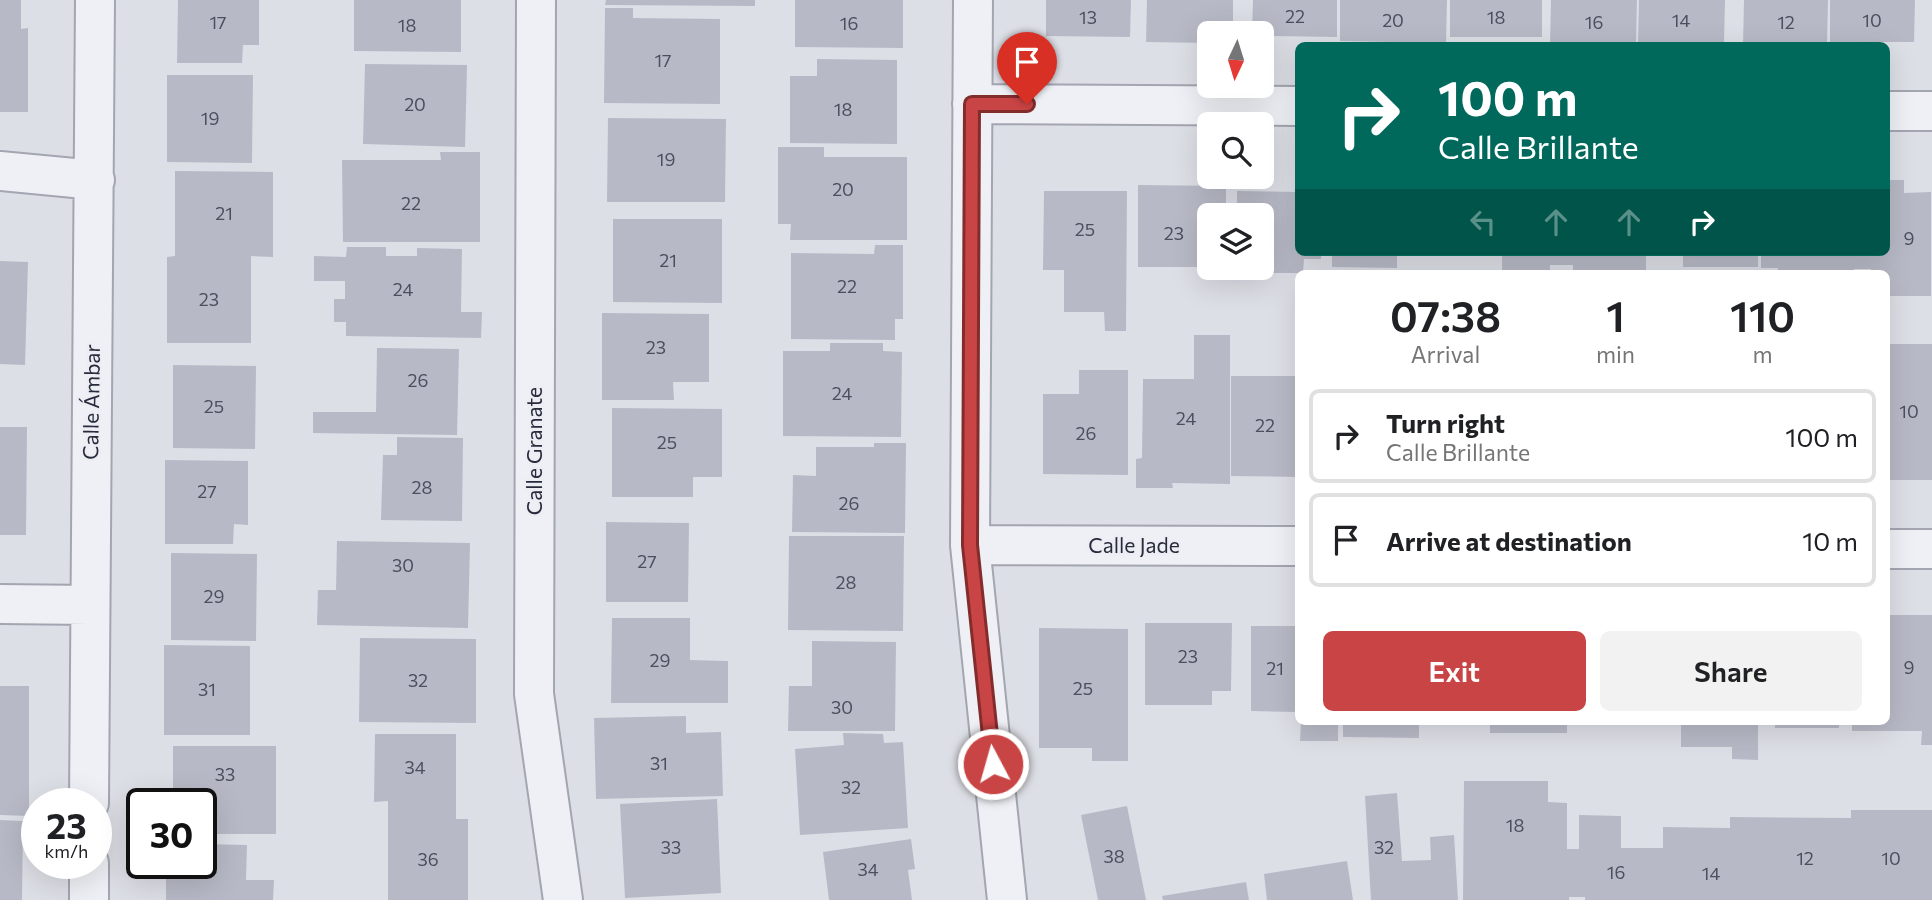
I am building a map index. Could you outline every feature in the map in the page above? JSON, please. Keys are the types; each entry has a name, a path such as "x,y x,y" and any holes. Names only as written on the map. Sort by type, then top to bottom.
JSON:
{"street":[{"name":"Calle Ámbar","path":"89,788 95,0"},
{"name":"Calle Granate","path":"536,0 534,694 563,900"},
{"path":"973,0 970,545 1007,900"},
{"path":"972,104 1295,106"},
{"path":"1890,111 1932,111"},
{"path":"0,171 95,180"},
{"name":"Calle Jade","path":"970,545 1295,547"},
{"path":"1890,549 1932,550"},
{"path":"0,604 90,605"},
{"path":"89,879 89,900"}],"building":[{"path":"0,0 21,0 21,29 28,28 28,112 0,112"},
{"path":"178,0 259,0 259,45 243,45 242,63 177,63"},
{"path":"354,0 461,0 461,52 354,51"},
{"path":"606,0 755,0 755,6 605,5"},
{"path":"795,0 903,0 903,48 795,47"},
{"path":"1046,0 1131,0 1130,37 1046,36"},
{"path":"1147,0 1233,0 1233,21 1197,21 1197,43 1146,42"},
{"path":"1253,0 1337,0 1337,37 1274,36 1274,21 1252,21"},
{"path":"1340,0 1447,0 1446,42 1340,41"},
{"path":"1450,0 1542,0 1542,37 1450,37"},
{"path":"1551,0 1637,0 1636,42 1550,42"},
{"path":"1639,0 1725,0 1724,42 1638,42"},
{"path":"1744,0 1828,0 1827,42 1743,42"},
{"path":"1830,0 1915,0 1914,42 1830,42"},
{"path":"605,8 633,8 633,18 720,19 720,104 604,103"},
{"path":"817,59 897,60 897,144 790,143 790,76 817,76"},
{"path":"365,64 467,65 465,147 363,144"},
{"path":"167,75 253,75 252,163 167,162"},
{"path":"608,118 726,119 725,202 607,202"},
{"path":"778,147 824,147 824,157 907,157 907,240 790,240 791,224 778,224"},
{"path":"440,152 480,152 480,242 343,242 342,160 441,160"},
{"path":"175,171 273,172 273,257 251,256 251,343 167,343 167,257 175,256"},
{"path":"1890,180 1904,180 1904,193 1931,192 1931,296 1890,296 1890,270 1761,268 1761,256 1890,256"},
{"path":"1138,185 1226,189 1226,203 1197,203 1197,267 1138,267"},
{"path":"1044,191 1127,191 1126,331 1105,331 1104,312 1064,312 1064,270 1043,270"},
{"path":"1237,191 1295,192 1295,256 1321,256 1321,259 1304,259 1303,270 1295,270 1295,273 1274,273 1274,203 1237,203"},
{"path":"613,219 722,219 722,303 613,302"},
{"path":"875,245 903,245 903,319 895,319 895,340 791,339 791,253 874,254"},
{"path":"347,247 386,247 386,256 417,256 417,248 462,249 461,312 482,312 481,338 346,336 346,322 334,322 334,299 345,299 345,281 314,281 314,256 346,257"},
{"path":"1332,256 1397,256 1397,268 1332,267"},
{"path":"1502,256 1646,256 1646,270 1573,270 1573,265 1550,265 1550,270 1502,270"},
{"path":"1683,256 1758,256 1758,267 1683,267"},
{"path":"0,261 28,262 25,365 0,364"},
{"path":"602,313 709,314 709,382 673,382 674,400 602,400"},
{"path":"1194,335 1230,335 1230,484 1172,483 1173,488 1136,488 1136,459 1142,458 1143,379 1194,379"},
{"path":"830,343 883,343 883,351 902,352 901,437 783,436 783,351 830,351"},
{"path":"1890,344 1932,344 1932,480 1890,480"},
{"path":"377,348 459,349 457,435 313,433 313,412 376,412"},
{"path":"173,365 256,366 255,449 173,448"},
{"path":"1079,370 1128,370 1128,475 1043,474 1043,394 1079,394"},
{"path":"1231,376 1295,376 1295,477 1231,476"},
{"path":"612,408 722,409 722,477 693,477 693,497 612,497"},
{"path":"0,427 27,427 26,535 0,535"},
{"path":"397,437 463,438 462,521 381,520 383,455 397,455"},
{"path":"874,443 906,443 905,533 792,532 793,475 816,476 816,447 874,447"},
{"path":"165,460 248,461 248,525 234,524 233,544 165,544"},
{"path":"606,522 689,523 688,602 606,602"},
{"path":"789,536 904,536 903,631 788,630"},
{"path":"337,541 470,543 468,628 317,625 318,590 336,590"},
{"path":"171,553 257,554 256,641 171,640"},
{"path":"1890,615 1932,615 1932,745 1921,745 1922,731 1852,731 1852,725 1890,725"},
{"path":"612,618 690,618 690,660 728,661 728,703 611,703"},
{"path":"1145,623 1232,623 1231,691 1212,691 1212,705 1145,705"},
{"path":"1251,626 1295,626 1295,712 1251,711"},
{"path":"1039,628 1128,629 1128,761 1092,761 1092,748 1039,748"},
{"path":"360,638 476,639 476,723 359,722"},
{"path":"812,641 896,642 895,731 788,731 789,686 812,686"},
{"path":"164,645 250,646 250,735 164,735"},
{"path":"0,686 29,686 29,788 21,788 21,816 0,815"},
{"path":"686,716 686,733 721,732 723,796 596,799 594,718"},
{"path":"1301,725 1338,725 1338,741 1300,741"},
{"path":"1343,725 1419,725 1419,738 1343,737"},
{"path":"1490,725 1567,725 1567,733 1490,733"},
{"path":"1681,725 1758,725 1758,760 1732,759 1732,747 1681,747"},
{"path":"1775,725 1839,725 1839,728 1775,728"},
{"path":"843,733 883,734 884,743 903,742 908,828 800,835 795,749 844,745"},
{"path":"375,734 456,734 456,819 468,819 468,900 388,900 388,801 374,802"},
{"path":"173,746 276,746 276,834 217,834 217,788 173,788"},
{"path":"1464,781 1548,781 1548,802 1567,803 1567,849 1579,849 1579,815 1621,816 1621,848 1663,848 1663,827 1730,828 1730,817 1851,818 1851,810 1932,810 1932,900 1585,900 1585,897 1569,897 1569,900 1463,900"},
{"path":"1397,793 1402,861 1431,860 1430,837 1454,835 1458,900 1371,900 1365,796"},
{"path":"717,799 721,893 625,898 620,804"},
{"path":"1127,806 1146,900 1098,900 1081,815"},
{"path":"0,820 21,821 22,900 0,900"},
{"path":"911,839 915,869 908,870 912,900 829,900 823,852"},
{"path":"217,844 247,845 246,880 274,880 273,900 166,900 166,879 217,879"},
{"path":"1347,861 1353,900 1267,900 1264,874"},
{"path":"1246,882 1249,900 1163,900 1162,896"}],"route":[{"path":"993,764 970,545 972,104 1027,104"}]}
